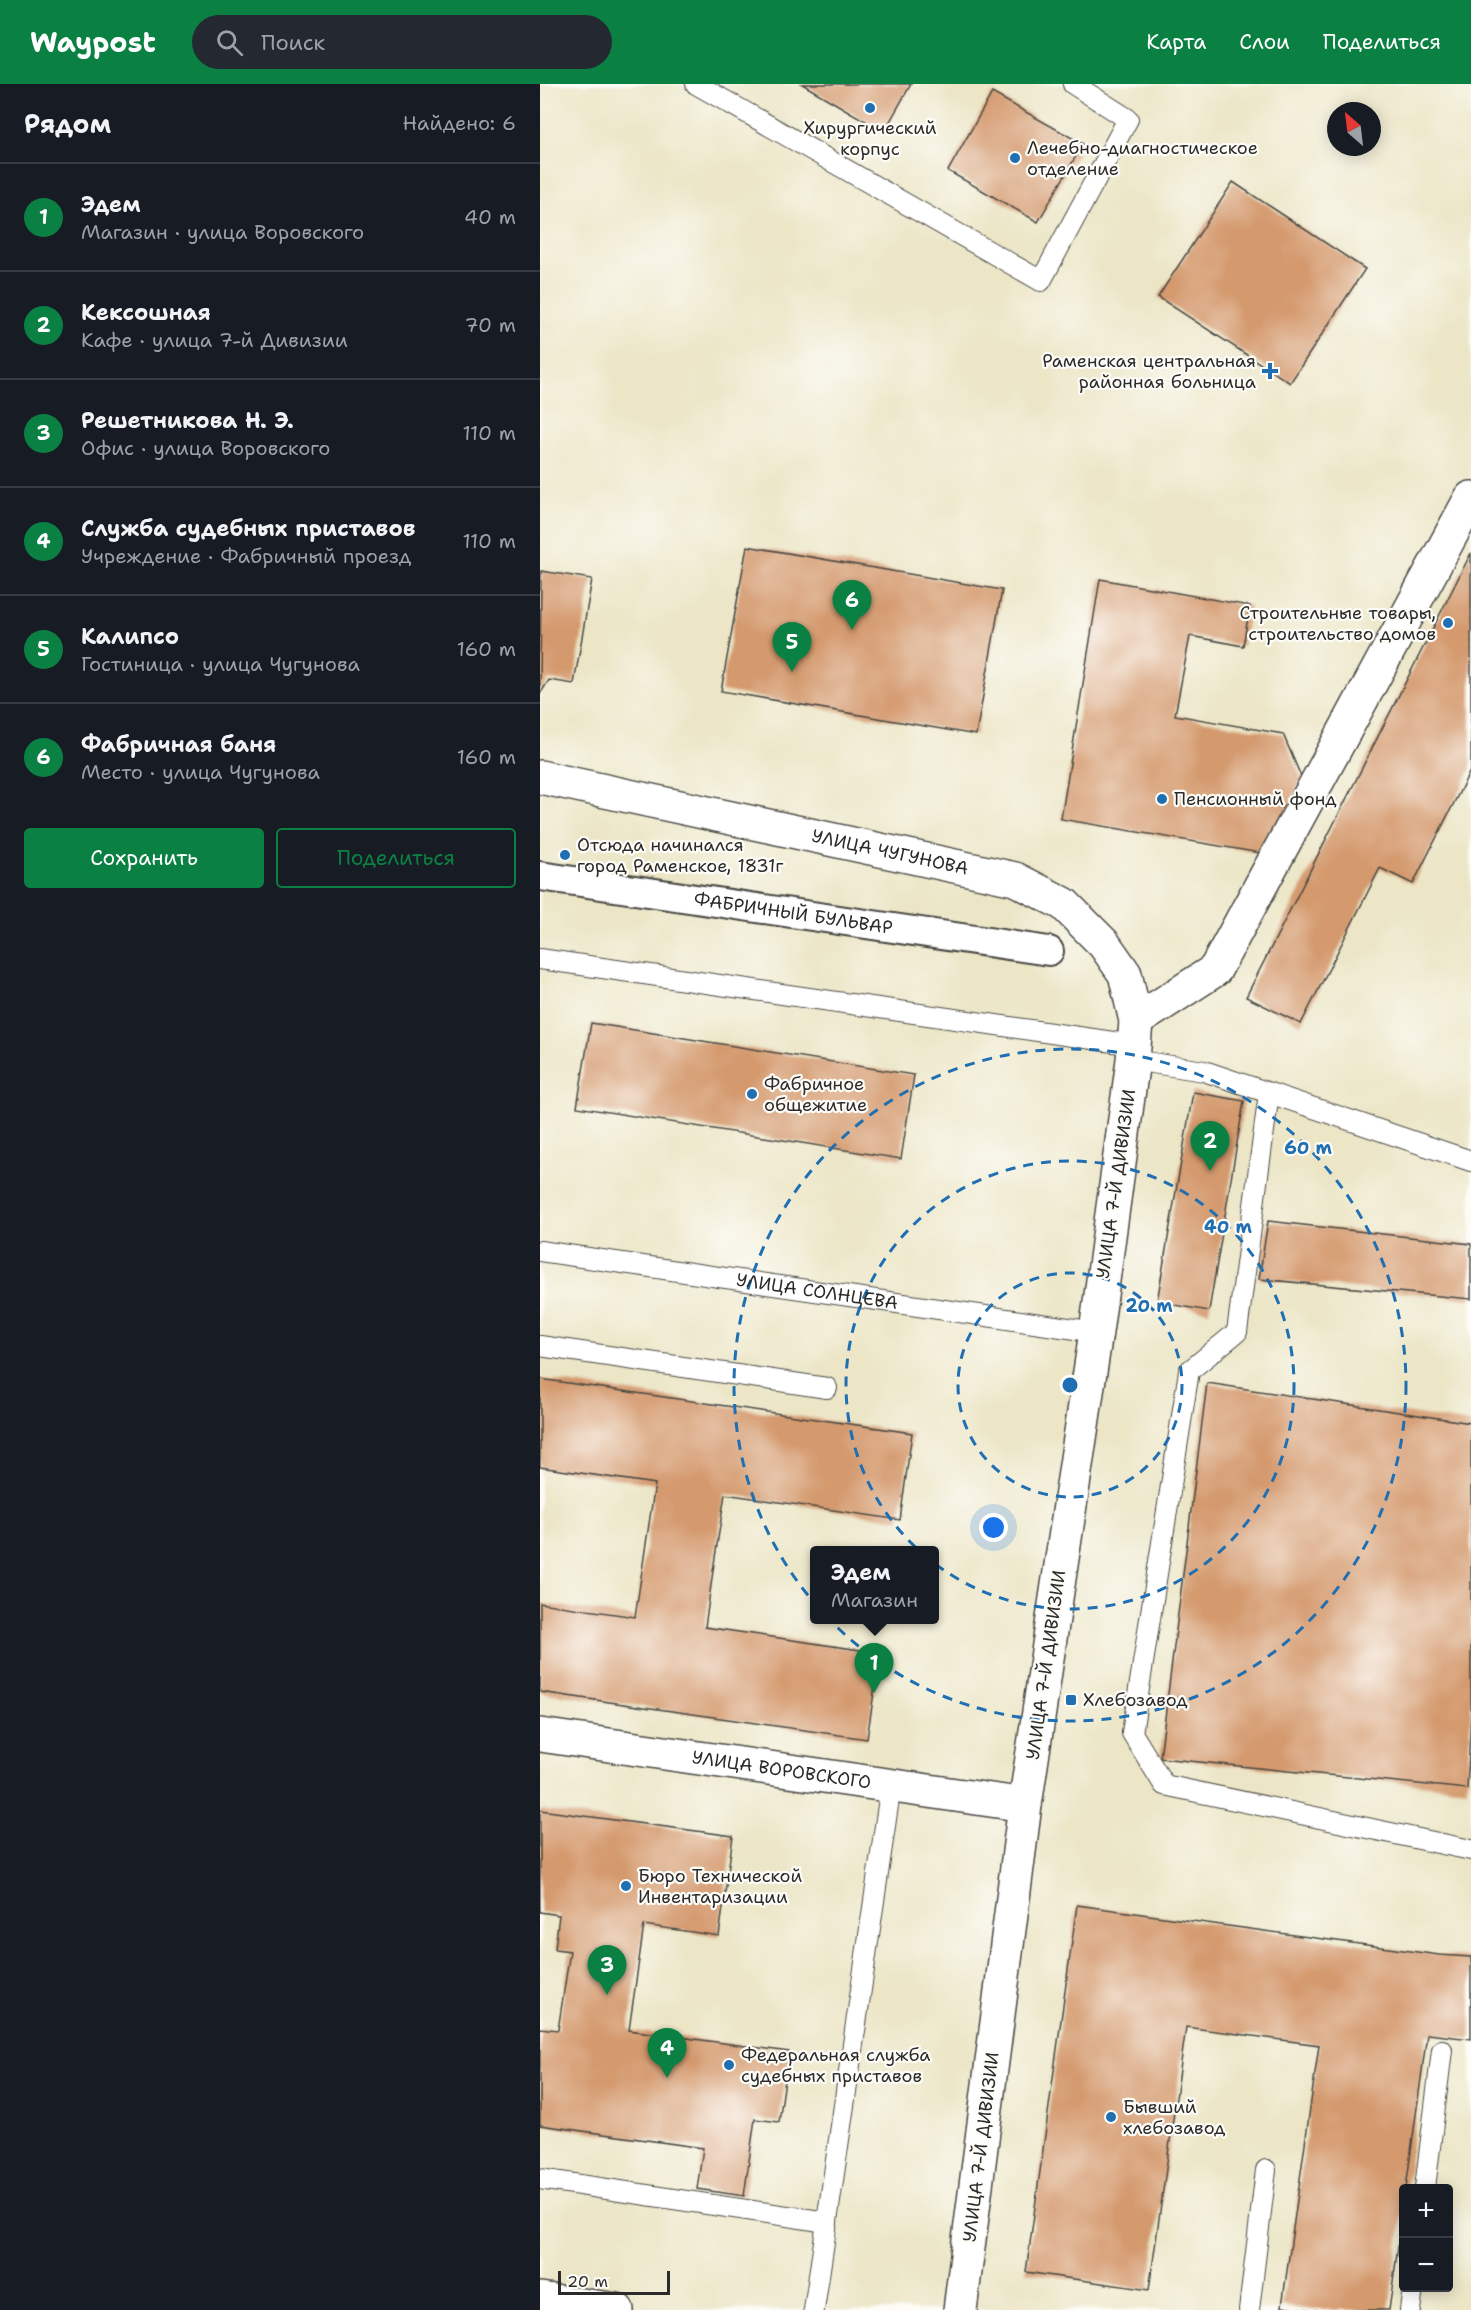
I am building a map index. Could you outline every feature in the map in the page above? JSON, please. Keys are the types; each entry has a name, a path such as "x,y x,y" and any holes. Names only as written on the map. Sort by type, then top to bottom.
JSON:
{"main road":[{"path":"1135,1042 1215,970 1471,498"},
{"name":"УЛИЦА ЧУГУНОВА","path":"540,777 1015,879 1064,904 1104,944 1125,974 1135,1042"},
{"name":"УЛИЦА 7-Й ДИВИЗИИ","path":"960,2310 1026,1805 1096,1332 1135,1042"},
{"name":"УЛИЦА ВОРОВСКОГО","path":"540,1735 1026,1805"},
{"path":"540,2299 617,2310"}],"street":[{"name":"ФАБРИЧНЫЙ БУЛЬВАР","path":"540,876 1049,951"}],"lane":[{"path":"696,84 1041,281 1128,118 1074,84"},
{"path":"540,959 1135,1042 1204,1071 1471,1161"},
{"path":"1269,1093 1238,1332 1189,1371 1132,1733 1164,1785 1471,1850"},
{"name":"УЛИЦА СОЛНЦЕВА","path":"540,1251 1096,1332"},
{"path":"540,1346 827,1388"},
{"path":"814,2310 891,1785"},
{"path":"1425,2184 1442,2050"},
{"path":"1249,2310 1266,2170"},
{"path":"540,2179 827,2222"},
{"path":"1410,2310 1412,2292"}],"building":[{"name":"Хирургический корпус","path":"802,84 911,84 884,132"},
{"name":"Лечебно-диагностическое отделение","path":"992,93 1083,144 1038,222 948,171"},
{"path":"1233,182 1365,269 1290,383 1158,297"},
{"path":"747,546 1002,590 976,735 721,691"},
{"path":"1471,553 1471,769 1413,884 1380,868 1301,1024 1246,997"},
{"path":"541,571 592,579 574,684 549,680 540,694"},
{"path":"1100,579 1250,606 1243,646 1190,636 1175,715 1283,734 1302,779 1266,854 1061,819"},
{"path":"591,1023 914,1075 901,1159 577,1107"},
{"path":"1193,1092 1244,1101 1209,1311 1157,1302"},
{"path":"1268,1221 1471,1244 1471,1299 1259,1279"},
{"path":"540,1379 912,1433 900,1520 725,1494 714,1564 705,1627 880,1653 867,1739 540,1692 540,1603 635,1617 655,1484 540,1467"},
{"path":"1207,1383 1471,1423 1471,1714 1467,1789 1160,1758"},
{"path":"540,1810 733,1836 719,1936 644,1925 629,2030 789,2052 779,2122 755,2119 744,2196 697,2189 703,2148 540,2125 540,2028 558,2030 570,1951 555,1949 559,1915 540,1912"},
{"name":"Бывший хлебозавод","path":"1077,1905 1439,1955 1471,1957 1471,2039 1427,2034 1407,2184 1399,2184 1399,2240 1389,2310 1313,2310 1282,2306 1319,2045 1186,2027 1149,2290 1026,2272"}],"place":[{"name":"Хирургический корпус","path":"870,108"},
{"name":"Лечебно-диагностическое отделение","path":"1015,158"},
{"name":"Раменская центральная районная больница","path":"1270,371"},
{"name":"Строительные товары, строительство домов","path":"1448,623"},
{"name":"Фабричная баня","path":"852,630"},
{"name":"Калипсо","path":"792,672"},
{"name":"Пенсионный фонд","path":"1162,799"},
{"name":"Отсюда начинался город Раменское, 1831г","path":"565,855"},
{"name":"Фабричное общежитие","path":"752,1094"},
{"name":"Кексошная","path":"1210,1171"},
{"name":"Эдем","path":"874,1693"},
{"name":"Хлебозавод","path":"1071,1700"},
{"name":"Бюро Технической Инвентаризации","path":"626,1886"},
{"name":"Решетникова Н. Э.","path":"607,1995"},
{"name":"Федеральная служба судебных приставов","path":"729,2065"},
{"name":"Служба судебных приставов","path":"667,2078"},
{"name":"Бывший хлебозавод","path":"1111,2117"}]}
